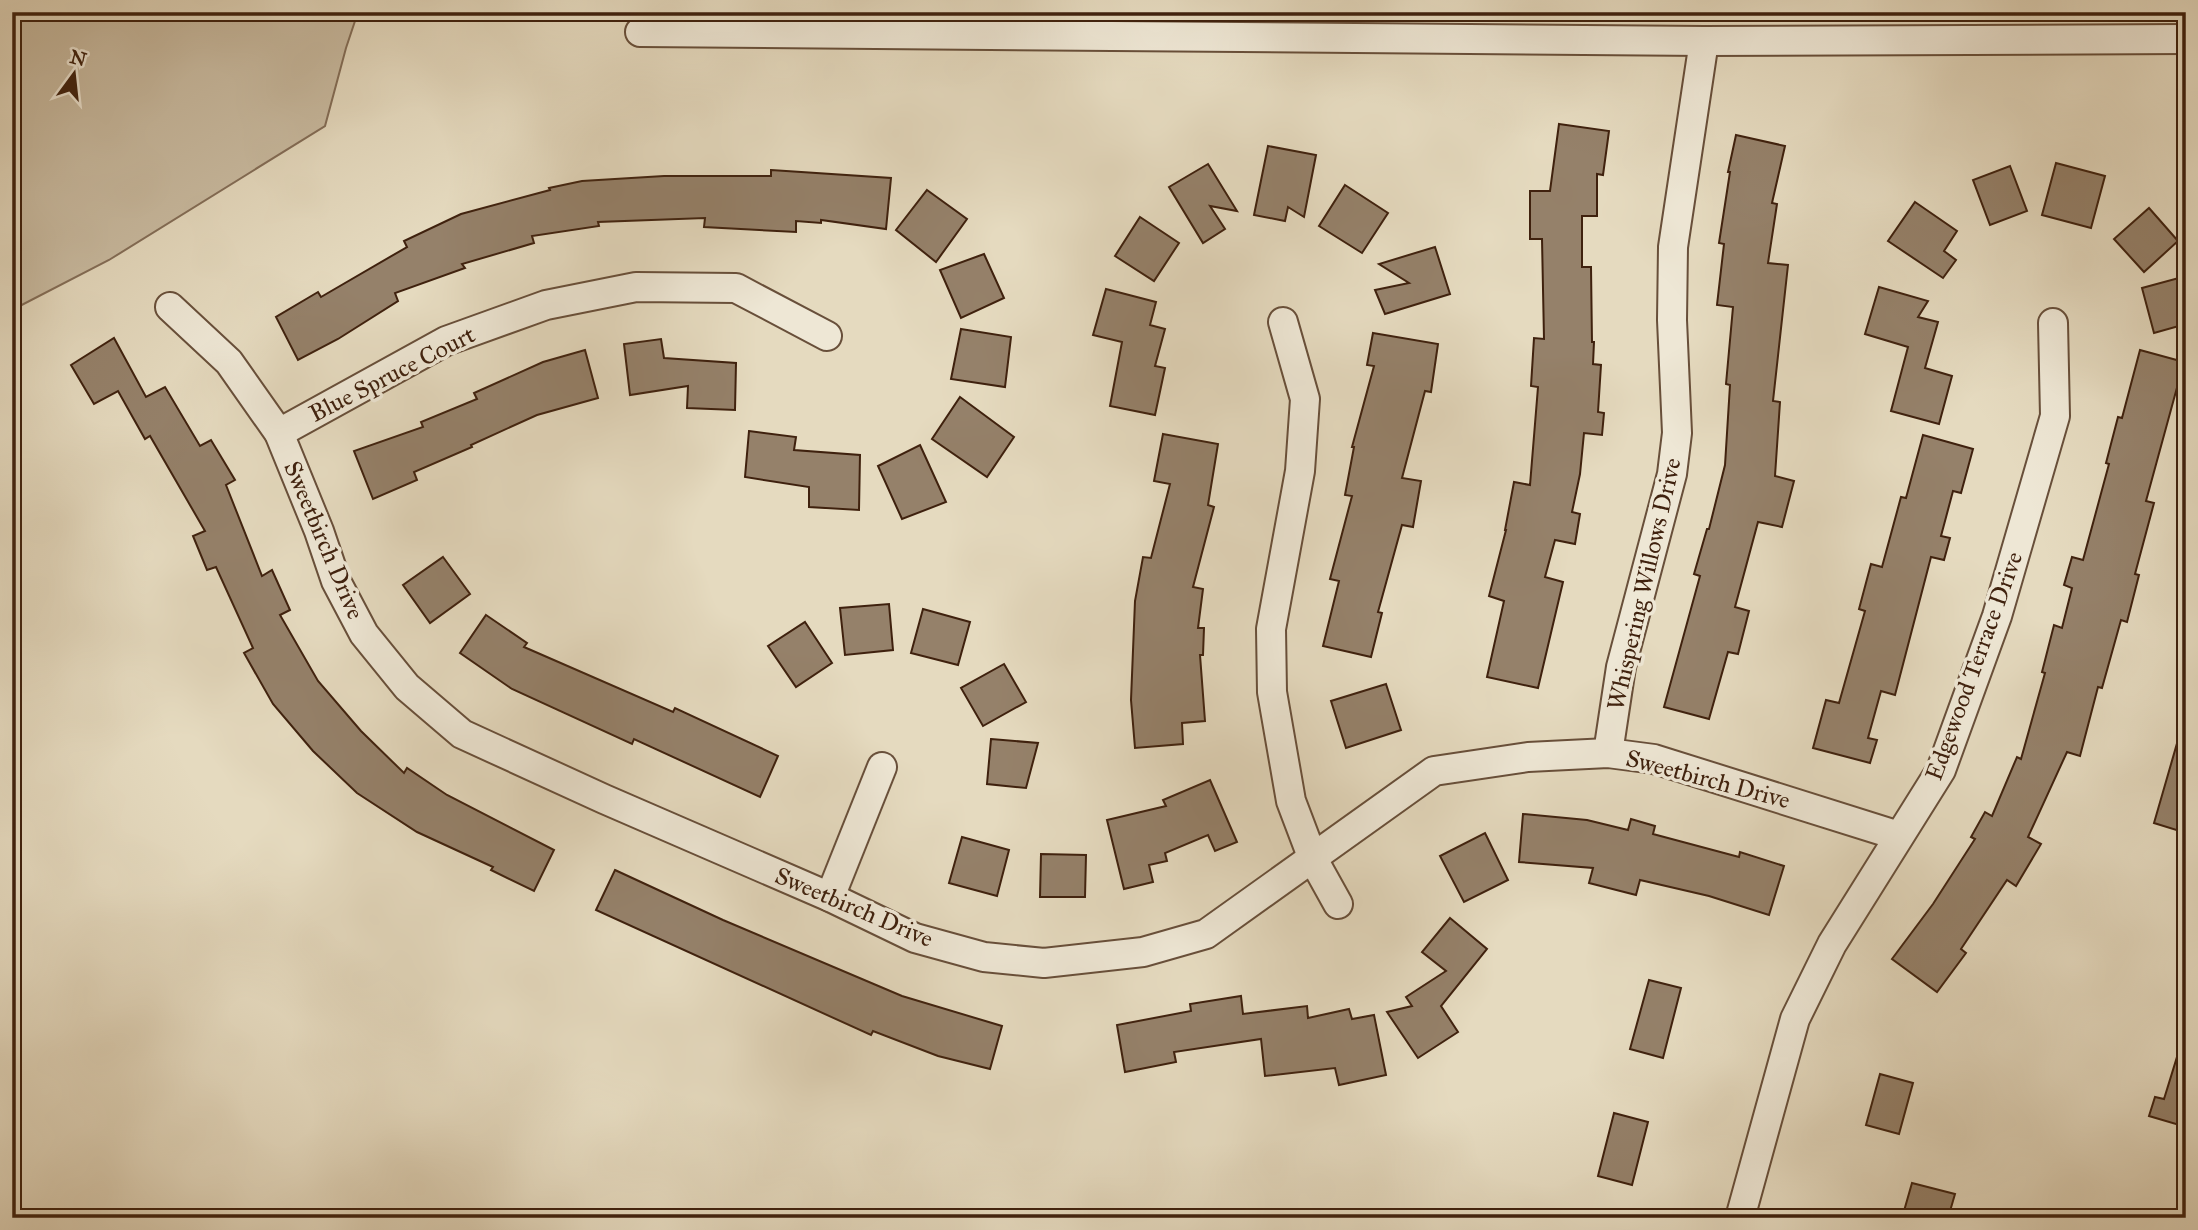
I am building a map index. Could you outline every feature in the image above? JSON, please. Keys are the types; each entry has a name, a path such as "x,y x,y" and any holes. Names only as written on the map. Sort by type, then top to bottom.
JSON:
{"street":[{"path":"640,32 1704,41 2186,39"},
{"name":"Whispering Willows Drive","path":"1608,753 1621,667 1672,474 1677,433 1671,320 1673,247 1704,41"},
{"name":"Blue Spruce Court","path":"279,433 446,341 546,305 636,287 736,288 827,336"},
{"name":"Sweetbirch Drive","path":"170,307 229,362 279,433 319,531 336,582 364,634 407,687 462,734 915,937 984,957 1044,963 1143,952 1206,934 1434,771 1528,757 1608,753 1654,759 1899,836"},
{"path":"1283,322 1305,399 1300,471 1271,628 1272,692 1291,801 1313,859 1338,904"},
{"name":"Edgewood Terrace Drive","path":"1740,1218 1795,1019 1832,944 1941,771 2001,603 2055,416 2053,323"},
{"path":"830,897 882,767"}],"shaded area":[{"path":"12,12 358,12 325,126 109,260 12,310"}],"building":[{"path":"1559,124 1609,131 1603,175 1597,174 1597,216 1582,216 1582,267 1591,267 1593,364 1601,365 1598,412 1604,413 1602,435 1584,433 1580,474 1572,512 1580,514 1575,544 1555,540 1545,577 1563,582 1538,688 1487,677 1504,601 1489,596 1506,530 1514,482 1530,485 1538,387 1531,386 1534,338 1544,339 1542,239 1530,239 1530,191 1550,191"},
{"path":"1736,135 1785,146 1772,203 1777,204 1768,263 1788,265 1773,401 1780,402 1775,476 1794,481 1782,527 1758,522 1735,607 1749,611 1738,654 1728,652 1709,719 1664,707 1700,576 1694,574 1709,529 1725,465 1730,385 1726,384 1733,307 1717,305 1724,244 1719,243 1728,172"},
{"path":"1268,146 1316,155 1304,217 1288,207 1285,221 1254,215"},
{"path":"2056,163 2105,176 2091,228 2042,215"},
{"path":"1208,164 1237,211 1210,206 1225,229 1203,243 1169,187"},
{"path":"2010,166 2027,211 1990,225 1973,180"},
{"path":"771,170 891,178 886,229 821,220 821,223 796,221 796,232 704,227 705,218 598,222 599,226 532,236 534,243 462,264 465,268 395,293 398,301 338,339 298,360 276,317 318,292 321,297 407,247 404,241 461,214 582,181 664,176 771,176"},
{"path":"1345,185 1388,213 1362,253 1319,226"},
{"path":"927,190 967,219 936,262 896,230"},
{"path":"1915,202 1957,231 1944,251 1956,260 1943,278 1888,241"},
{"path":"2149,208 2178,241 2144,272 2114,239"},
{"path":"1140,217 1179,243 1154,281 1115,256"},
{"path":"1435,247 1450,294 1385,314 1375,290 1409,283 1379,264"},
{"path":"984,254 1004,298 961,318 940,270"},
{"path":"2186,276 2186,324 2154,333 2142,288"},
{"path":"1879,287 1928,301 1918,317 1938,322 1925,368 1952,376 1939,424 1891,411 1908,347 1865,334"},
{"path":"1106,289 1156,302 1150,325 1165,329 1155,366 1165,368 1155,415 1110,406 1122,342 1093,335"},
{"path":"961,329 1011,337 1005,387 951,379"},
{"path":"1373,333 1438,344 1431,392 1425,391 1402,478 1421,481 1413,527 1402,525 1378,612 1382,613 1371,657 1323,646 1339,581 1330,579 1352,496 1345,495 1352,447 1374,366 1367,365"},
{"path":"114,338 146,397 165,387 200,446 211,440 235,480 226,485 262,576 272,570 290,610 280,615 318,681 361,731 404,773 407,768 447,795 554,850 534,891 491,870 493,867 417,832 357,793 313,751 273,704 244,653 253,648 216,567 207,570 193,536 205,531 150,436 145,439 118,391 94,404 71,365"},
{"path":"661,339 664,358 736,363 735,410 687,408 688,386 630,395 624,344"},
{"path":"585,350 598,398 537,415 414,472 417,480 373,499 354,451 423,427 421,422 477,399 474,393 543,362"},
{"path":"2140,350 2184,362 2146,501 2154,503 2135,574 2139,575 2127,622 2121,620 2102,688 2098,687 2080,756 2067,752 2028,837 2041,844 2016,886 2007,880 1961,949 1966,953 1937,992 1892,959 1933,904 1975,839 1971,837 1985,812 1992,816 2017,757 2021,759 2045,673 2042,672 2054,625 2062,628 2072,588 2064,585 2072,557 2083,560 2109,464 2106,463 2118,417 2122,418"},
{"path":"960,397 1014,437 987,477 932,439"},
{"path":"749,431 796,437 794,450 860,455 859,510 809,507 809,487 745,477"},
{"path":"1163,434 1218,444 1208,505 1214,507 1193,587 1203,589 1198,628 1204,628 1203,655 1200,655 1205,721 1182,723 1183,744 1135,748 1131,700 1135,601 1143,557 1151,558 1170,484 1154,481"},
{"path":"1923,435 1973,449 1961,493 1953,491 1941,536 1950,538 1944,560 1931,557 1895,695 1881,691 1868,738 1877,740 1870,763 1813,748 1826,700 1839,703 1865,611 1859,609 1871,564 1882,567 1901,497 1906,498"},
{"path":"920,445 946,502 902,519 878,466"},
{"path":"443,557 470,594 430,623 403,585"},
{"path":"889,604 893,650 845,655 840,608"},
{"path":"923,609 970,622 958,665 911,653"},
{"path":"486,615 527,643 524,647 673,712 675,708 778,756 760,797 634,739 632,744 512,689 460,653"},
{"path":"805,622 832,663 796,687 768,646"},
{"path":"1004,664 1026,702 983,726 961,688"},
{"path":"1386,684 1401,730 1346,748 1331,701"},
{"path":"2180,733 2186,734 2186,833 2154,823"},
{"path":"991,739 1038,743 1026,788 987,784"},
{"path":"1210,780 1237,842 1215,851 1208,835 1165,853 1167,861 1149,865 1153,882 1124,889 1107,820 1166,806 1163,800"},
{"path":"1523,814 1587,820 1628,830 1631,819 1655,826 1653,834 1739,857 1740,852 1784,866 1769,915 1709,896 1640,880 1636,895 1589,883 1593,868 1519,862"},
{"path":"1485,833 1508,880 1464,902 1440,856"},
{"path":"962,837 1009,850 997,896 949,883"},
{"path":"1041,854 1086,855 1085,897 1040,897"},
{"path":"615,870 723,920 902,996 1002,1026 990,1069 938,1056 873,1031 871,1035 596,910"},
{"path":"1450,918 1487,949 1441,1006 1458,1032 1418,1058 1387,1012 1412,1006 1406,997 1446,971 1422,952"},
{"path":"1649,980 1681,988 1663,1058 1630,1049"},
{"path":"1241,996 1243,1014 1307,1006 1308,1018 1349,1009 1352,1019 1374,1015 1386,1075 1339,1085 1335,1068 1265,1076 1261,1039 1174,1052 1176,1062 1125,1072 1117,1025 1191,1011 1190,1004"},
{"path":"2181,1044 2186,1045 2186,1127 2149,1116 2155,1097 2164,1099"},
{"path":"1880,1074 1913,1083 1899,1134 1866,1125"},
{"path":"1614,1113 1648,1122 1632,1185 1598,1176"},
{"path":"1912,1183 1955,1194 1948,1218 1902,1218"}]}
